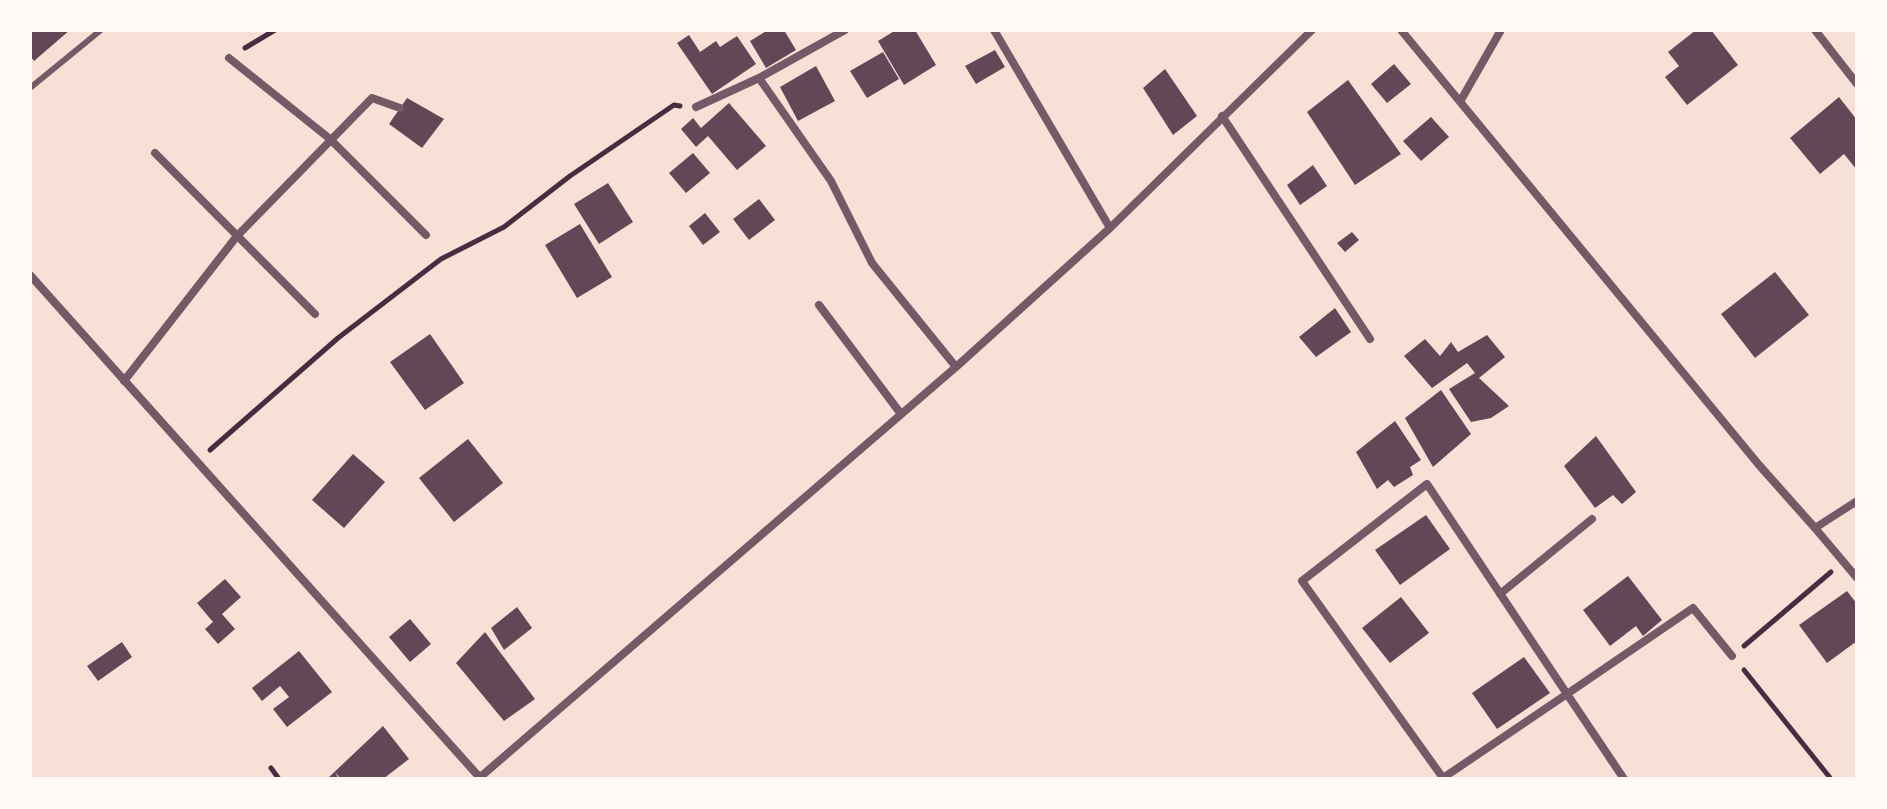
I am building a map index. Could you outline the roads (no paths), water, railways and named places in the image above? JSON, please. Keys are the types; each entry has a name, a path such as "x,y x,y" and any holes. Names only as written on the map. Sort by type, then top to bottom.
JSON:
{"street":[{"path":"696,107 759,78 845,30"},
{"path":"994,30 1110,228"},
{"path":"30,275 480,779 956,367 1110,228 1312,30"},
{"path":"1401,30 1759,465 1857,578"},
{"path":"1461,100 1501,30"},
{"path":"1815,30 1857,84"},
{"path":"229,58 330,139 426,235"},
{"path":"759,78 831,181 872,263 956,367"},
{"path":"124,381 237,236 330,139 372,98 400,108"},
{"path":"1222,116 1370,339"},
{"path":"155,153 315,314"},
{"path":"819,305 901,414"},
{"path":"1624,779 1567,694 1500,594 1427,484 1302,581 1443,779 1567,694 1693,608 1732,656"},
{"path":"1815,528 1857,501"},
{"path":"1500,594 1592,519"}],"lane":[{"path":"30,88 101,30"}]}
